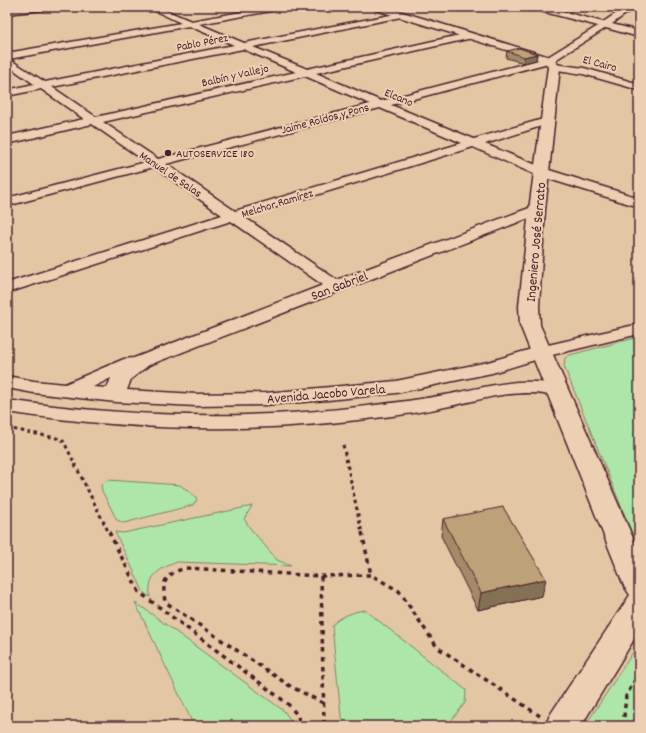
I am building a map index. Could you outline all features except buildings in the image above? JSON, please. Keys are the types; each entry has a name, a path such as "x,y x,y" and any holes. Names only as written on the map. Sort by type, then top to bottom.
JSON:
{"street":[{"path":"7,12 51,7"},
{"name":"Elcano","path":"151,7 541,172 639,203"},
{"path":"7,56 282,7"},
{"path":"376,7 388,11 400,11 552,64"},
{"path":"536,7 639,34"},
{"name":"Jaime Roldos y Pons","path":"7,202 380,104 552,64 631,7"},
{"name":"Pablo Pérez","path":"7,93 245,46 400,11"},
{"name":"Balbín y Vallejo","path":"7,140 469,36"},
{"name":"Manuel de Salas","path":"7,61 335,286"},
{"name":"El Cairo","path":"552,64 584,71 639,87"},
{"name":"Ingeniero José Serrato","path":"552,64 544,155 537,210 529,306 530,325 639,586"},
{"name":"Melchor Ramírez","path":"7,288 233,216 547,121"},
{"name":"San Gabriel","path":"116,396 116,384 123,375 142,362 335,286 537,210"},
{"name":"Avenida Jacobo Varela","path":"7,382 116,396 196,400 265,399 358,392 396,387 492,367 542,352 639,329"},
{"name":"San Gabriel","path":"68,390 133,362 142,362"},
{"name":"Avenida Jacobo Varela","path":"7,406 38,412 139,421 247,422 335,416 399,408 449,400 498,389 527,386 557,390"},
{"path":"139,421 150,398"},
{"path":"552,722 639,604"}],"path":[{"path":"7,428 61,439 64,442 139,592 288,704 298,716 300,726"},
{"path":"343,445 371,575"},
{"path":"323,704 290,686 165,602 162,588 166,579 173,572 185,568 322,576 371,575 399,591 437,647 552,722"},
{"path":"322,576 324,726"},
{"path":"623,726 626,696 639,672"}],"green space":[{"path":"639,337 639,550 564,366 565,358 570,355"},
{"path":"108,480 180,485 195,496 197,500 193,505 124,523 117,520 102,491 101,484"},
{"path":"252,506 244,519 277,560 291,566 177,562 155,574 152,578 150,597 144,593 115,532 123,533"},
{"path":"135,602 284,711 291,721 292,726 194,726"},
{"path":"365,610 466,690 465,703 447,726 342,726 332,626 338,620 347,615"},
{"path":"639,643 639,726 585,726"}],"place":[{"name":"AUTOSERVICE 180","path":"168,153"}]}
